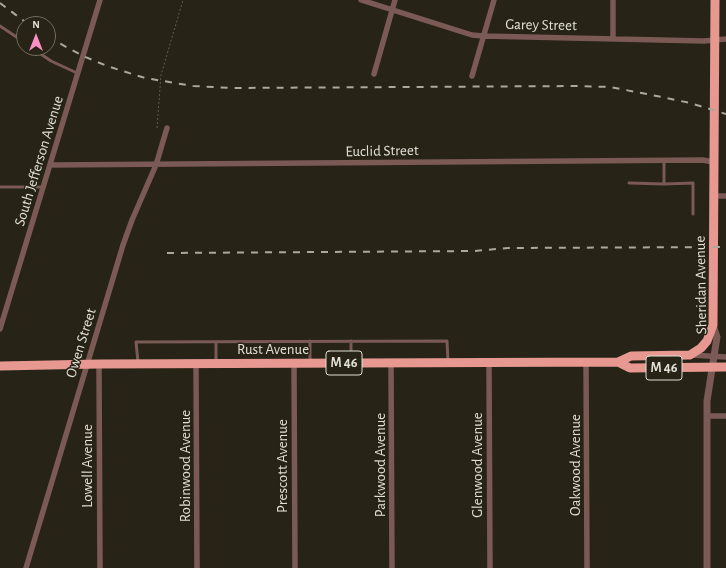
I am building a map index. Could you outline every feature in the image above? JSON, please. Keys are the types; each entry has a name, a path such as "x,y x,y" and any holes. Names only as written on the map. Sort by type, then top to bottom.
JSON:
{"highway":[{"name":"Sheridan Avenue","path":"713,325 715,0"},
{"name":"M 46","path":"690,355 701,348 707,341 713,325"},
{"name":"Rust Avenue","path":"0,366 88,364 618,362 631,356 690,355"},
{"name":"Rust Avenue","path":"618,362 630,368 726,367"}],"street":[{"name":"South Jefferson Avenue","path":"0,329 100,0"},
{"name":"Garey Street","path":"361,0 483,36 704,41 726,39"},
{"path":"374,74 395,0"},
{"path":"472,76 494,0"},
{"path":"613,0 613,39"},
{"name":"Owen Street","path":"26,568 132,220 156,165 167,128"},
{"name":"Euclid Street","path":"50,165 703,160 713,162"},
{"path":"713,196 726,196"},
{"name":"Sheridan Avenue","path":"707,568 707,395 717,337 713,325"},
{"name":"Rust Avenue","path":"690,355 726,357"},
{"name":"Glenwood Avenue","path":"489,362 490,568"},
{"name":"Oakwood Avenue","path":"586,362 587,568"},
{"name":"Prescott Avenue","path":"294,363 295,568"},
{"name":"Parkwood Avenue","path":"392,363 392,568"},
{"name":"Lowell Avenue","path":"99,364 100,568"},
{"name":"Robinwood Avenue","path":"196,364 198,568"},
{"path":"707,416 726,416"}],"lane":[{"path":"0,26 16,37"},
{"path":"44,56 51,61 78,73"},
{"path":"664,161 664,184"},
{"path":"629,183 693,183 693,214"},
{"path":"0,187 43,188"},
{"path":"310,341 310,363"},
{"path":"138,364 136,342 310,341 447,341 448,363"},
{"path":"351,341 351,363"},
{"path":"216,342 216,364"}],"path":[{"path":"157,128 161,75 183,0"}],"railway":[{"path":"0,3 17,16"},
{"path":"56,41 83,56 107,66 145,78 193,86 231,88 610,87 690,103 726,114"},
{"path":"167,253 474,251 508,248 726,247"}]}
